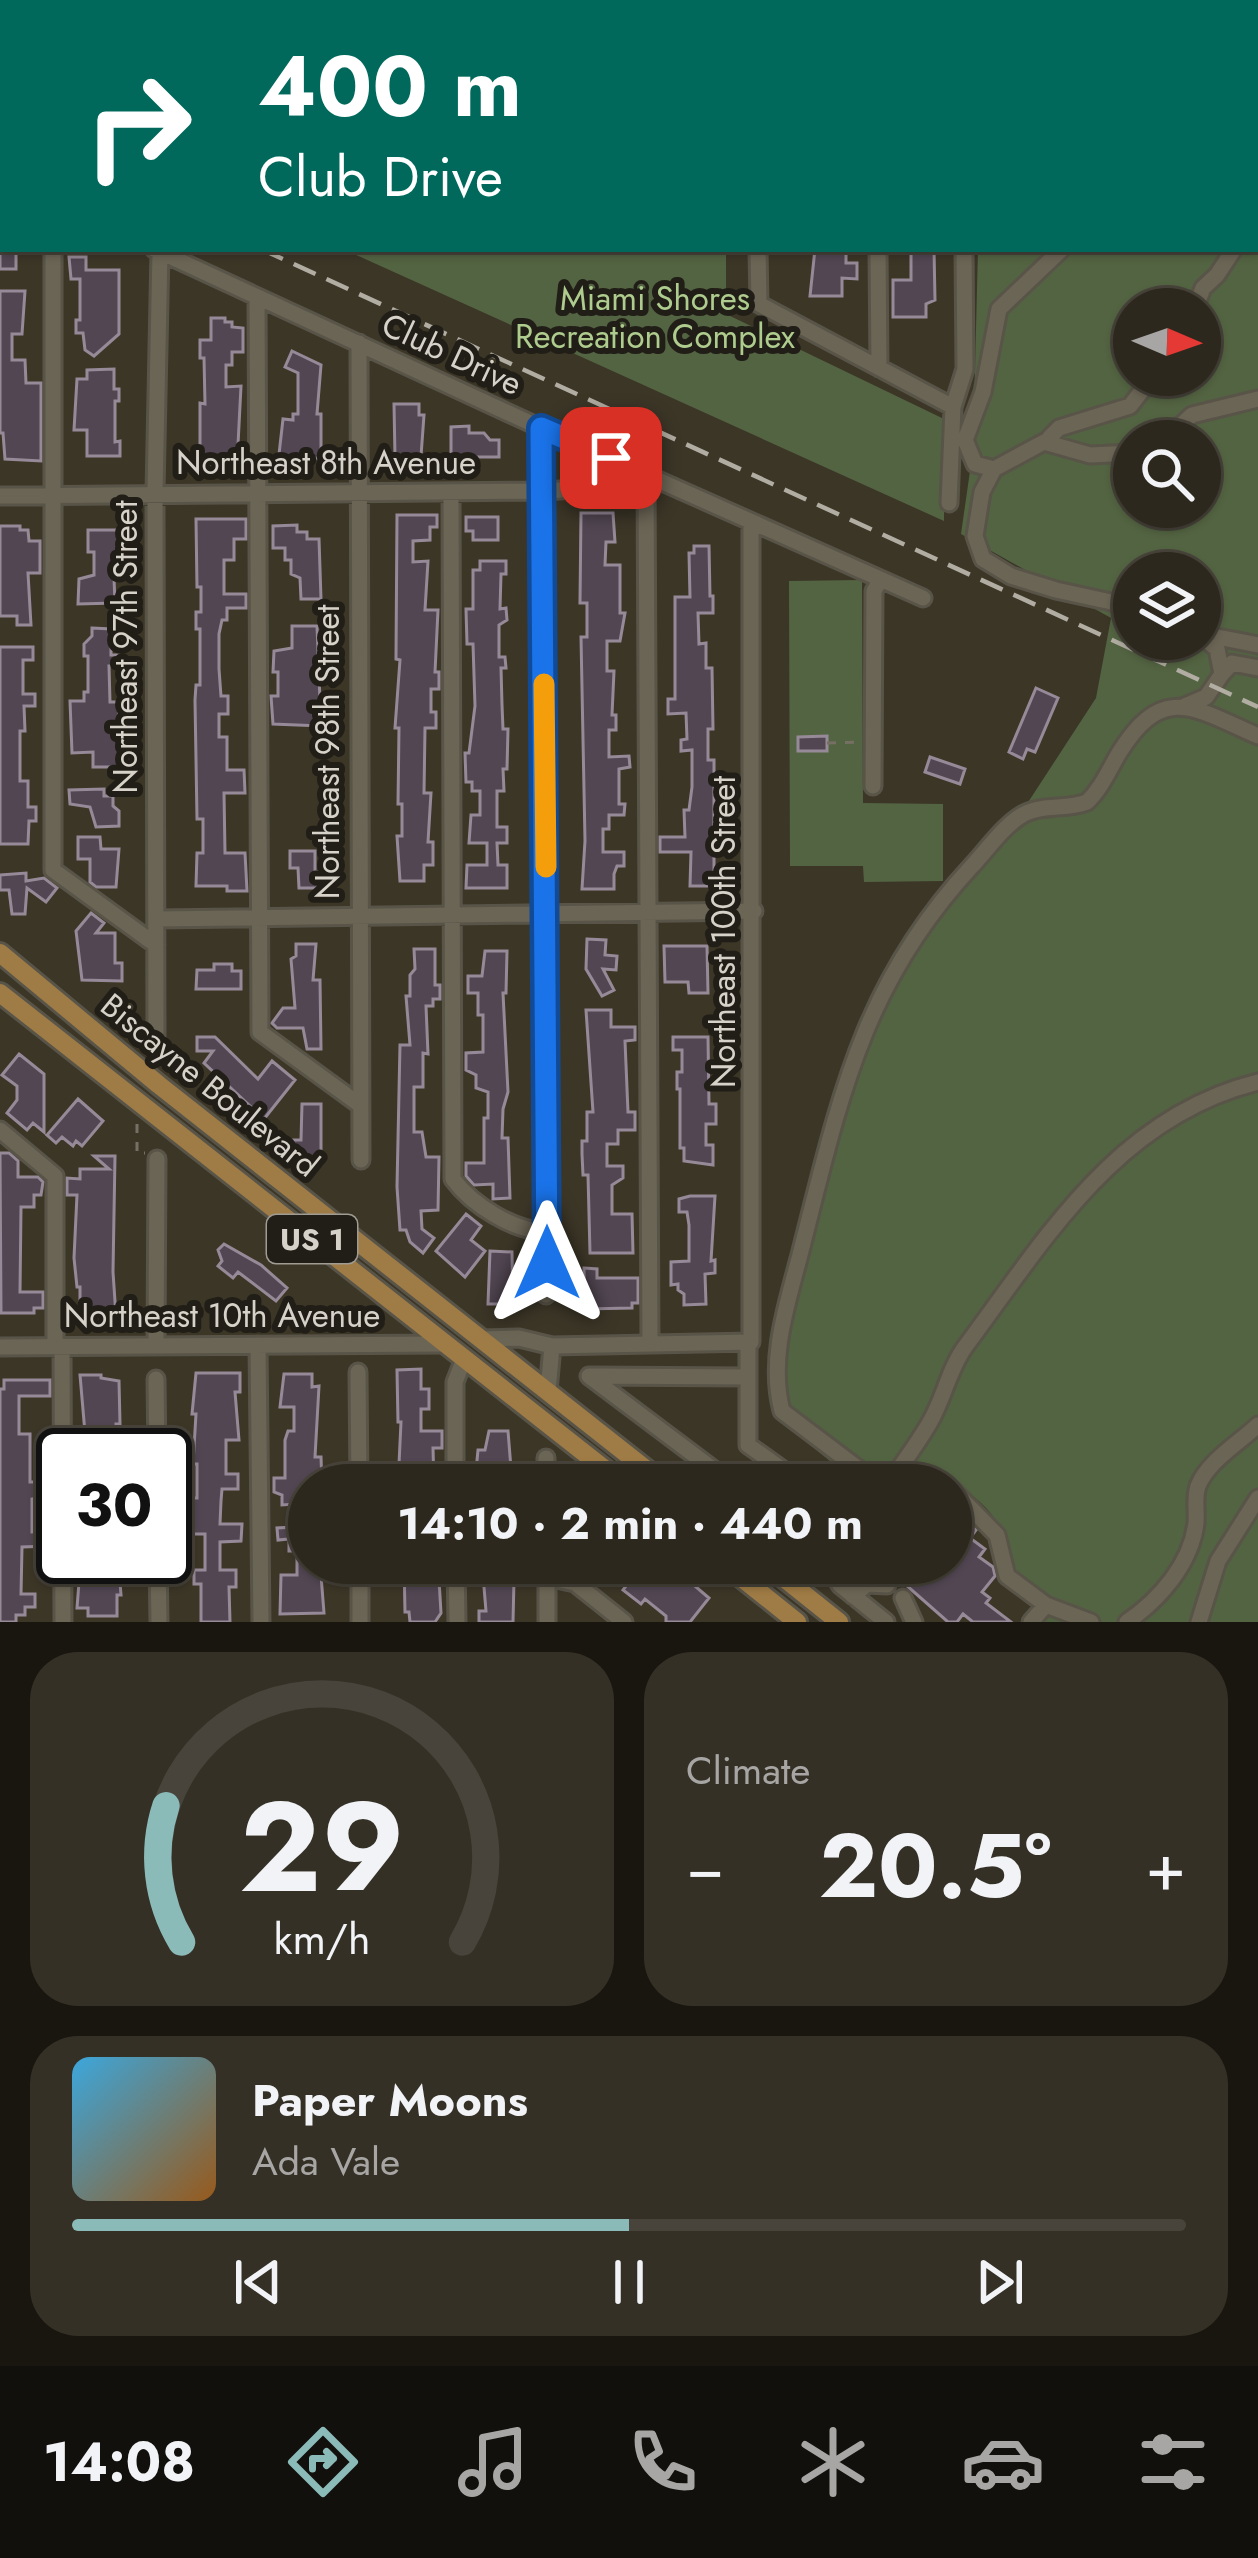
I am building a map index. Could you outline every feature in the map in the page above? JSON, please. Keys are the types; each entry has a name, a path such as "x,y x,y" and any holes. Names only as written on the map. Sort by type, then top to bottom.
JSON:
{"main road":[{"name":"Biscayne Boulevard","path":"0,953 159,1085 640,1464"},
{"name":"Biscayne Boulevard","path":"2,996 598,1464"},
{"path":"749,1584 796,1622"},
{"path":"784,1584 813,1614 839,1622"}],"street":[{"path":"53,252 53,870 156,945"},
{"name":"Northeast 97th Street","path":"157,252 157,1042"},
{"name":"Club Drive","path":"161,252 923,598"},
{"path":"758,252 759,304 953,407"},
{"path":"878,252 879,368"},
{"path":"949,503 953,407 965,369 964,252"},
{"path":"994,469 975,464 965,440 983,392 999,309 1059,252"},
{"path":"1203,288 1232,252"},
{"path":"257,297 260,1032 360,1105"},
{"name":"Northeast 98th Street","path":"359,343 361,1160"},
{"path":"1052,443 1050,436 1059,428 1136,402 1140,396"},
{"path":"1187,420 1258,399"},
{"path":"541,428 546,1295"},
{"path":"1113,454 1090,455 1052,443 1035,445 994,469 982,492 975,536 982,559 1011,575 1113,602"},
{"path":"646,473 650,1344"},
{"name":"Northeast 8th Avenue","path":"0,496 542,491 633,486 646,473"},
{"path":"451,492 453,1179 462,1191 520,1229 547,1232"},
{"name":"Northeast 100th Street","path":"752,522 754,911 748,1445 775,1464"},
{"path":"873,786 874,591 880,580"},
{"path":"1221,639 1258,645"},
{"path":"1221,657 1222,674"},
{"path":"857,1464 782,1411 778,1399 784,1308 848,1071 896,967 947,893 1022,815 1087,802 1139,724 1157,711 1206,697 1232,663 1258,668"},
{"path":"1182,707 1258,736"},
{"path":"156,919 754,911"},
{"path":"900,1464 930,1423 965,1347 1103,1168 1182,1111 1224,1090 1258,1082"},
{"path":"0,1130 56,1176 63,1622"},
{"path":"156,1346 157,1159"},
{"path":"481,1339 519,1338 552,1346 749,1342"},
{"name":"Northeast 10th Avenue","path":"0,1347 445,1344"},
{"path":"258,1345 261,1622"},
{"path":"548,1391 552,1346"},
{"path":"455,1464 454,1389 464,1359"},
{"path":"358,1372 359,1464"},
{"path":"706,1464 589,1376 748,1377"},
{"path":"156,1379 157,1428"},
{"path":"1126,1622 1156,1598 1182,1560 1196,1524 1196,1497 1205,1474 1258,1425"},
{"path":"546,1458 546,1464"},
{"path":"1199,1622 1218,1561 1258,1498"},
{"path":"972,1509 997,1535 1007,1576 1046,1605 1091,1622"},
{"path":"158,1584 159,1622"},
{"path":"360,1584 360,1622"},
{"path":"456,1584 457,1622"},
{"path":"547,1584 548,1622"},
{"path":"576,1584 624,1622"},
{"path":"842,1584 886,1622"},
{"path":"813,1614 846,1590 887,1585"},
{"path":"903,1598 914,1622"},
{"path":"1031,1622 1046,1605"}],"path":[{"path":"827,742 874,742"},
{"path":"137,1124 136,1153 157,1159"}],"green space":[{"name":"Miami Shores Recreation Complex","path":"350,252 726,252 726,314 944,419 944,521"},
{"path":"978,252 1258,252 1258,1622 1039,1622 1037,1594 1014,1570 993,1516 972,1496 972,1464 920,1464 901,1454 894,1464 834,1464 779,1419 774,1373 869,1010 1010,830 1096,698 1111,618 961,534 973,450"},
{"path":"862,580 863,803 943,804 943,881 864,882 863,866 790,866 789,581"}],"building":[{"path":"0,252 16,252 16,269 0,269"},
{"path":"815,252 846,252 846,263 857,263 857,279 842,278 842,296 810,296"},
{"path":"911,252 934,252 935,300 926,304 926,317 893,317 893,280 911,280"},
{"path":"69,257 86,257 86,270 119,270 119,334 94,356 85,350 83,333 76,333 80,279 71,279"},
{"path":"0,291 25,291 22,334 12,334 12,360 25,360 26,383 41,383 41,461 5,459 0,433"},
{"path":"211,318 225,318 232,327 243,328 243,352 232,352 232,365 226,365 226,387 241,386 237,464 200,464 200,403 205,404 200,340 211,340"},
{"path":"292,351 321,365 317,414 321,414 321,458 304,458 304,465 278,463 283,419 293,420 293,414 298,414 298,373 285,367"},
{"path":"114,369 114,389 119,389 115,442 120,441 120,456 87,456 87,430 74,430 77,379 87,379 87,370"},
{"path":"394,404 419,404 419,415 424,415 421,456 395,457"},
{"path":"469,426 469,433 499,440 499,457 451,457 451,427"},
{"path":"581,513 613,513 615,542 606,542 605,565 620,565 620,613 625,613 620,641 607,641 607,671 614,671 612,715 616,715 616,730 609,730 609,757 629,756 630,767 619,769 619,804 625,804 624,815 609,815 609,829 603,829 603,852 624,852 624,866 617,866 614,874 614,889 582,889 581,637 587,637 587,603 580,603"},
{"path":"397,515 437,515 430,540 413,541 413,562 428,561 425,610 438,610 435,672 439,672 439,689 431,689 436,728 425,728 424,793 431,793 428,842 433,842 433,865 424,865 424,881 400,881 397,836 402,836 402,804 398,804 399,728 395,728 400,660 396,659"},
{"path":"466,517 498,517 498,540 473,540 473,531 466,531"},
{"path":"196,519 246,519 246,539 234,539 234,560 224,560 224,594 246,594 246,608 227,608 219,634 221,696 228,696 228,714 219,714 219,737 227,737 227,770 244,770 245,793 224,793 225,853 245,853 247,891 196,886 203,819 197,819 195,700 196,685 200,685 200,629 196,629 196,612 201,612 201,587 197,587"},
{"path":"297,525 297,532 307,532 307,539 319,539 321,599 301,599 300,578 291,574 285,548 273,548 273,526"},
{"path":"0,526 20,526 28,530 29,541 40,541 40,573 28,573 31,625 17,625 17,616 0,616"},
{"path":"88,530 118,530 118,554 113,554 115,603 78,604 79,579 94,575"},
{"path":"694,546 709,546 713,596 713,613 698,613 699,644 706,643 706,668 712,668 713,729 708,729 708,760 714,760 714,886 690,886 691,852 660,852 660,837 685,837 684,810 689,810 692,787 692,750 681,751 681,740 687,739 686,713 668,714 668,699 675,699 675,597 690,597 689,553 694,553"},
{"path":"480,561 506,561 500,609 506,608 507,620 499,625 499,657 505,657 506,668 501,668 507,769 503,769 504,791 497,791 497,827 507,827 507,843 497,843 498,865 507,865 507,888 466,888 467,865 487,865 487,843 469,843 471,815 480,815 480,791 472,791 472,782 466,782 465,753 469,753 475,706 473,644 467,644 466,609 473,609 473,570 480,570"},
{"path":"292,626 317,626 321,726 273,724 271,696 278,696 274,651 292,648"},
{"path":"92,628 111,629 111,655 119,655 119,666 109,666 110,702 119,702 119,767 93,767 93,752 72,753 70,701 84,701 84,692 88,692 84,644"},
{"path":"0,647 33,647 33,660 23,660 23,694 35,694 35,706 24,706 25,731 20,731 20,781 28,781 28,807 36,807 36,821 29,821 28,844 0,844"},
{"path":"1036,688 1058,698 1035,752 1027,749 1023,759 1009,752"},
{"path":"827,736 827,751 798,751 798,737"},
{"path":"930,757 965,769 960,784 925,772"},
{"path":"104,789 104,796 113,796 119,826 96,827 90,807 70,804 69,790"},
{"path":"78,837 100,837 101,849 119,849 116,887 96,887 90,882 90,859 78,859"},
{"path":"290,851 315,851 321,888 299,888 298,868 290,868"},
{"path":"26,873 26,881 44,878 57,888 46,902 27,888 25,914 12,914 9,890 0,890 0,875"},
{"path":"91,913 104,923 96,933 115,933 115,963 122,963 122,981 82,980 76,931"},
{"path":"587,939 606,940 605,955 617,956 616,970 603,969 614,990 602,996 586,969"},
{"path":"296,944 316,944 313,980 320,980 321,1049 307,1049 303,1028 277,1028 272,1023 283,1008 295,1008 291,959 296,956"},
{"path":"664,946 707,946 708,993 689,993 688,982 665,982"},
{"path":"414,949 435,949 435,985 440,985 440,999 426,1006 428,1054 423,1053 423,1087 414,1087 414,1132 422,1132 426,1157 439,1157 438,1210 421,1211 422,1229 434,1238 423,1253 410,1242 406,1230 400,1230 397,1187 400,1045 410,1045 406,996 410,996 410,975 415,969"},
{"path":"485,951 507,951 503,993 508,1092 502,1138 508,1138 510,1198 493,1199 493,1184 474,1185 466,1176 466,1163 484,1163 484,1118 488,1118 488,1092 476,1088 476,1075 466,1070 466,1053 483,1052 483,1015 478,1015 478,993 468,993 468,976 482,976"},
{"path":"214,964 232,964 232,971 241,971 241,989 196,989 197,970 214,970"},
{"path":"586,1010 611,1010 611,1027 635,1027 635,1040 625,1041 628,1112 635,1112 635,1130 618,1130 618,1144 607,1144 607,1166 623,1166 623,1178 612,1185 612,1214 632,1214 633,1253 590,1253 588,1175 583,1175 582,1154 587,1112 593,1112"},
{"path":"197,1037 215,1037 258,1079 272,1061 295,1080 264,1119 204,1063 213,1051 197,1051"},
{"path":"673,1037 708,1037 709,1104 716,1104 716,1124 706,1124 706,1145 713,1145 713,1165 684,1161 677,1089 682,1050 673,1050"},
{"path":"19,1054 44,1074 44,1132 33,1123 27,1130 7,1113 17,1100 17,1086 2,1075"},
{"path":"78,1099 103,1121 82,1146 76,1141 73,1146 62,1137 56,1143 47,1135"},
{"path":"302,1104 321,1104 321,1164 300,1164 292,1157 291,1140 301,1140"},
{"path":"0,1153 9,1153 18,1161 18,1177 38,1177 43,1182 41,1195 34,1195 34,1207 21,1207 20,1292 43,1292 43,1308 34,1308 34,1313 1,1313"},
{"path":"94,1156 115,1156 116,1316 80,1317 74,1258 77,1195 67,1195 67,1178 80,1179 80,1169 109,1169"},
{"path":"715,1196 711,1261 715,1260 715,1273 705,1274 706,1304 684,1305 678,1284 671,1285 671,1262 689,1261 687,1212 679,1212 679,1199"},
{"path":"466,1214 481,1226 471,1240 485,1251 465,1277 436,1251"},
{"path":"224,1244 261,1265 287,1288 276,1301 238,1272 233,1278 218,1266 222,1261 218,1250"},
{"path":"490,1251 512,1252 513,1304 488,1304"},
{"path":"584,1268 597,1269 597,1278 638,1278 638,1303 632,1303 632,1308 585,1309"},
{"path":"421,1369 421,1389 429,1389 429,1409 421,1409 421,1431 442,1431 442,1448 433,1448 433,1464 399,1464 397,1370"},
{"path":"196,1373 240,1373 240,1392 235,1392 239,1440 226,1440 226,1474 238,1474 238,1489 222,1489 220,1524 242,1524 241,1541 220,1542 220,1570 236,1570 236,1587 229,1587 230,1622 201,1622 201,1584 194,1584 194,1570 205,1570 205,1534 193,1534 197,1464 193,1464 196,1414 192,1414"},
{"path":"284,1374 312,1374 312,1387 319,1386 315,1457 321,1457 321,1464 288,1464 288,1505 282,1505 282,1495 274,1492 274,1478 285,1478 285,1440 288,1431 294,1431 294,1407 280,1407"},
{"path":"80,1375 119,1381 120,1424 85,1428"},
{"path":"4,1380 50,1380 50,1396 19,1396 19,1434 30,1434 30,1482 36,1482 32,1532 36,1532 36,1547 22,1547 21,1594 35,1594 35,1607 25,1607 25,1615 16,1615 16,1622 0,1622 0,1389 4,1389"},
{"path":"489,1431 508,1431 511,1464 477,1464 478,1450 485,1450"},
{"path":"288,1527 288,1539 278,1540 277,1528"},
{"path":"972,1539 985,1549 979,1557 993,1567 995,1576 982,1592 990,1598 986,1603 1011,1622 973,1622 963,1614 957,1622 948,1622 905,1584 972,1584"},
{"path":"281,1575 288,1575 288,1584 322,1584 324,1613 280,1614"},
{"path":"79,1584 120,1584 117,1616 88,1616 88,1608 77,1608"},
{"path":"404,1584 439,1584 441,1613 435,1622 410,1622"},
{"path":"484,1584 514,1584 513,1622 479,1622 479,1611 486,1611"},
{"path":"628,1584 693,1584 709,1598 690,1622 666,1622 666,1616 645,1599 641,1604 623,1590"}],"railway":[{"path":"268,252 1258,707"}],"slow traffic":[{"path":"544,684 546,867"}],"route":[{"path":"547,1263 541,428 611,458"}]}
